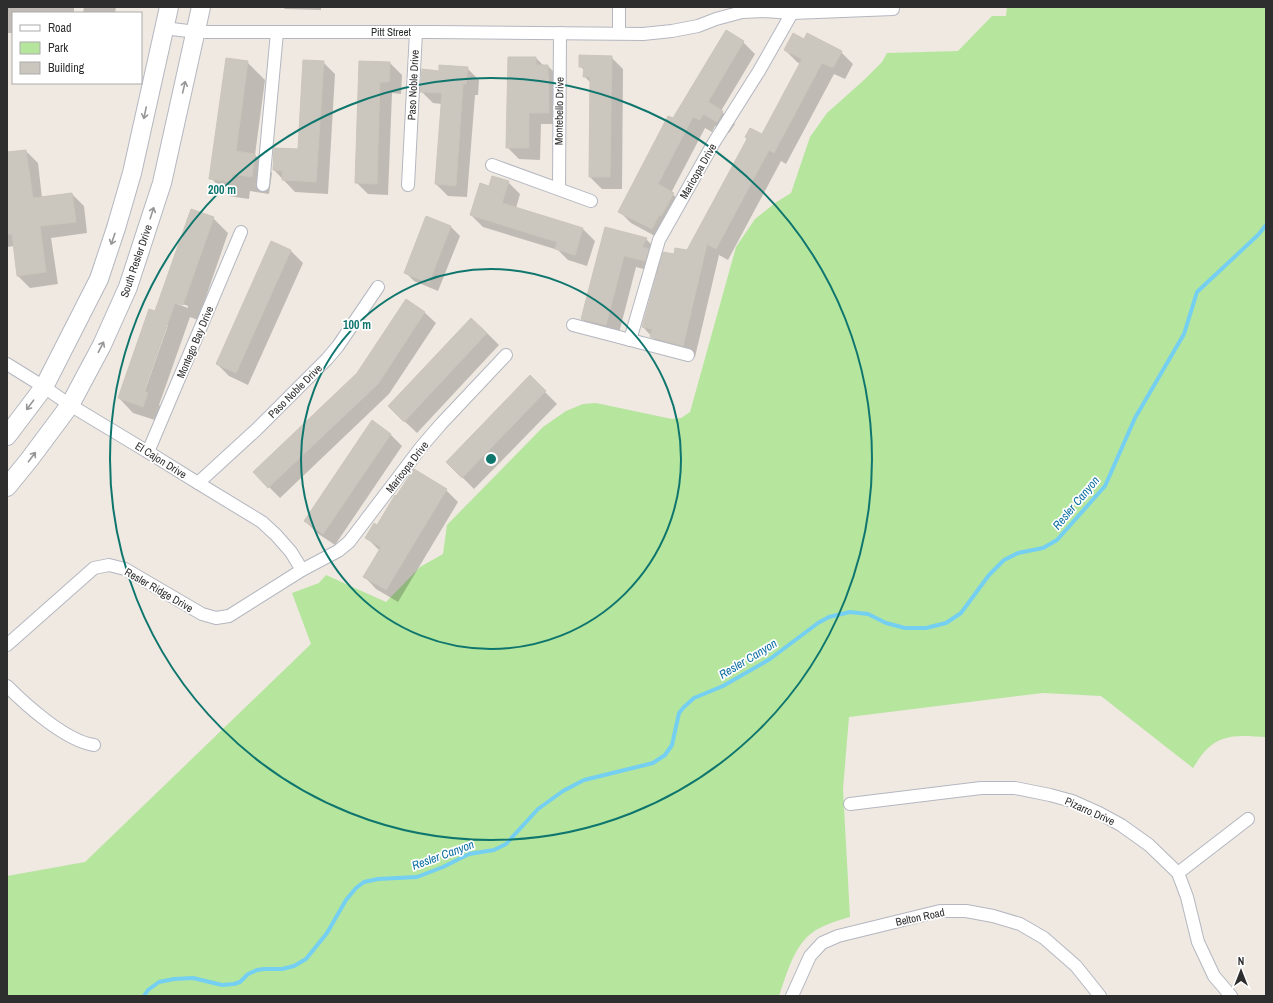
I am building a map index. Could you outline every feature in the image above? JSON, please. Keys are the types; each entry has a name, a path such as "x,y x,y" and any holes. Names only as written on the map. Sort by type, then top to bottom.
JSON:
{"main road":[{"path":"7,436 44,387 99,278 116,228 132,173 169,7"},
{"name":"South Resler Drive","path":"7,487 70,405 102,345 128,287 162,183 201,7"}],"street":[{"path":"618,7 619,33"},
{"name":"Pitt Street","path":"164,28 196,32 560,32 643,34 672,31 698,26 716,19 742,12 765,10 792,13 893,9"},
{"name":"Maricopa Drive","path":"630,340 659,240 713,144 759,71 792,13"},
{"path":"263,185 277,32"},
{"name":"Paso Noble Drive","path":"408,185 416,32"},
{"name":"Montebello Drive","path":"559,189 560,32"},
{"path":"492,165 591,201"},
{"name":"Montego Bay Drive","path":"148,452 241,232"},
{"name":"Paso Noble Drive","path":"198,483 257,429 327,359 338,346 378,287"},
{"path":"573,325 688,355"},
{"name":"Maricopa Drive","path":"302,570 338,551 349,542 422,446 506,355"},
{"name":"El Cajon Drive","path":"7,364 70,405 262,522 281,540 291,552 302,570"},
{"name":"Resler Ridge Drive","path":"7,645 94,568 109,564 125,569 202,614 216,618 229,616 302,570"},
{"path":"7,686 26,705 70,737 85,744 94,745"},
{"name":"Pizarro Drive","path":"850,804 981,788 1015,788 1072,801 1100,813 1121,825 1149,845 1178,873 1187,896 1198,942 1214,976 1231,996"},
{"path":"1178,873 1248,819"},
{"name":"Belton Road","path":"792,996 810,956 822,943 838,936 940,911 966,911 993,916 1020,924 1044,938 1076,966 1100,996"}],"green space":[{"path":"1007,7 1266,7 1266,737 1234,736 1219,740 1206,750 1193,768 1101,696 1043,693 849,717 843,789 850,917 822,927 807,937 793,957 779,996 7,996 7,876 85,862 311,644 292,593 319,583 326,575 386,602 420,567 443,554 447,525 543,427 566,411 583,404 596,403 672,419 681,418 690,412 736,247 755,219 775,203 791,193 810,137 827,113 882,62 887,53 958,51 992,16 1006,16"}],"building":[{"path":"726,30 744,41 708,102 723,111 717,122 703,114 700,120 693,117 658,184 674,193 661,216 659,215 652,229 618,212 668,116 673,118"},
{"path":"793,33 804,39 807,33 842,51 833,68 822,63 774,153 769,150 716,249 707,244 683,346 650,337 652,329 642,327 663,252 674,254 675,248 687,250 747,139 745,137 750,128 762,134 802,59 784,50"},
{"path":"579,55 612,56 610,177 589,177 590,77 583,77 584,67 579,67"},
{"path":"508,57 536,57 536,65 548,65 549,113 529,113 529,148 506,148"},
{"path":"226,58 248,61 236,151 255,154 252,177 233,174 232,182 209,179"},
{"path":"303,60 324,61 316,182 282,180 283,171 273,170 274,148 298,149"},
{"path":"359,61 390,62 389,82 380,82 377,184 355,183"},
{"path":"439,65 468,67 466,84 463,84 456,186 435,184 442,93 420,92 422,69 439,71"},
{"path":"26,150 33,198 72,193 76,222 40,226 46,272 17,276 12,234 7,234 7,152"},
{"path":"492,176 509,181 502,203 583,228 575,255 555,249 557,242 470,215 480,183 489,186"},
{"path":"191,209 214,217 183,305 175,303 144,391 148,393 143,407 118,398 149,309 155,311"},
{"path":"426,216 451,226 429,283 404,273"},
{"path":"605,227 647,238 642,247 649,249 645,261 624,256 606,325 581,319"},
{"path":"271,241 291,250 236,373 216,364"},
{"path":"406,299 425,312 378,384 268,488 253,472 357,373"},
{"path":"471,318 487,333 404,422 388,406"},
{"path":"530,375 546,391 462,478 446,462"},
{"path":"372,420 391,434 323,534 304,521"},
{"path":"414,469 447,489 386,590 363,577 381,547 365,538 374,523 377,525 395,495 396,496"}],"waterway":[{"name":"Resler Canyon","path":"144,996 148,990 159,982 174,979 193,978 222,985 234,984 240,982 248,974 257,970 282,969 294,966 306,959 327,933 346,900 356,888 364,882 378,879 417,877 443,867 469,854 494,850 506,844 538,809 563,791 584,780 653,763 665,755 672,745 679,713 694,698 723,686 770,659 818,623 829,617 850,612 868,614 886,623 905,628 926,628 946,623 961,613 989,575 1004,560 1018,553 1043,548 1057,540 1105,486 1135,418 1184,334 1197,292 1258,235 1266,225"}]}
